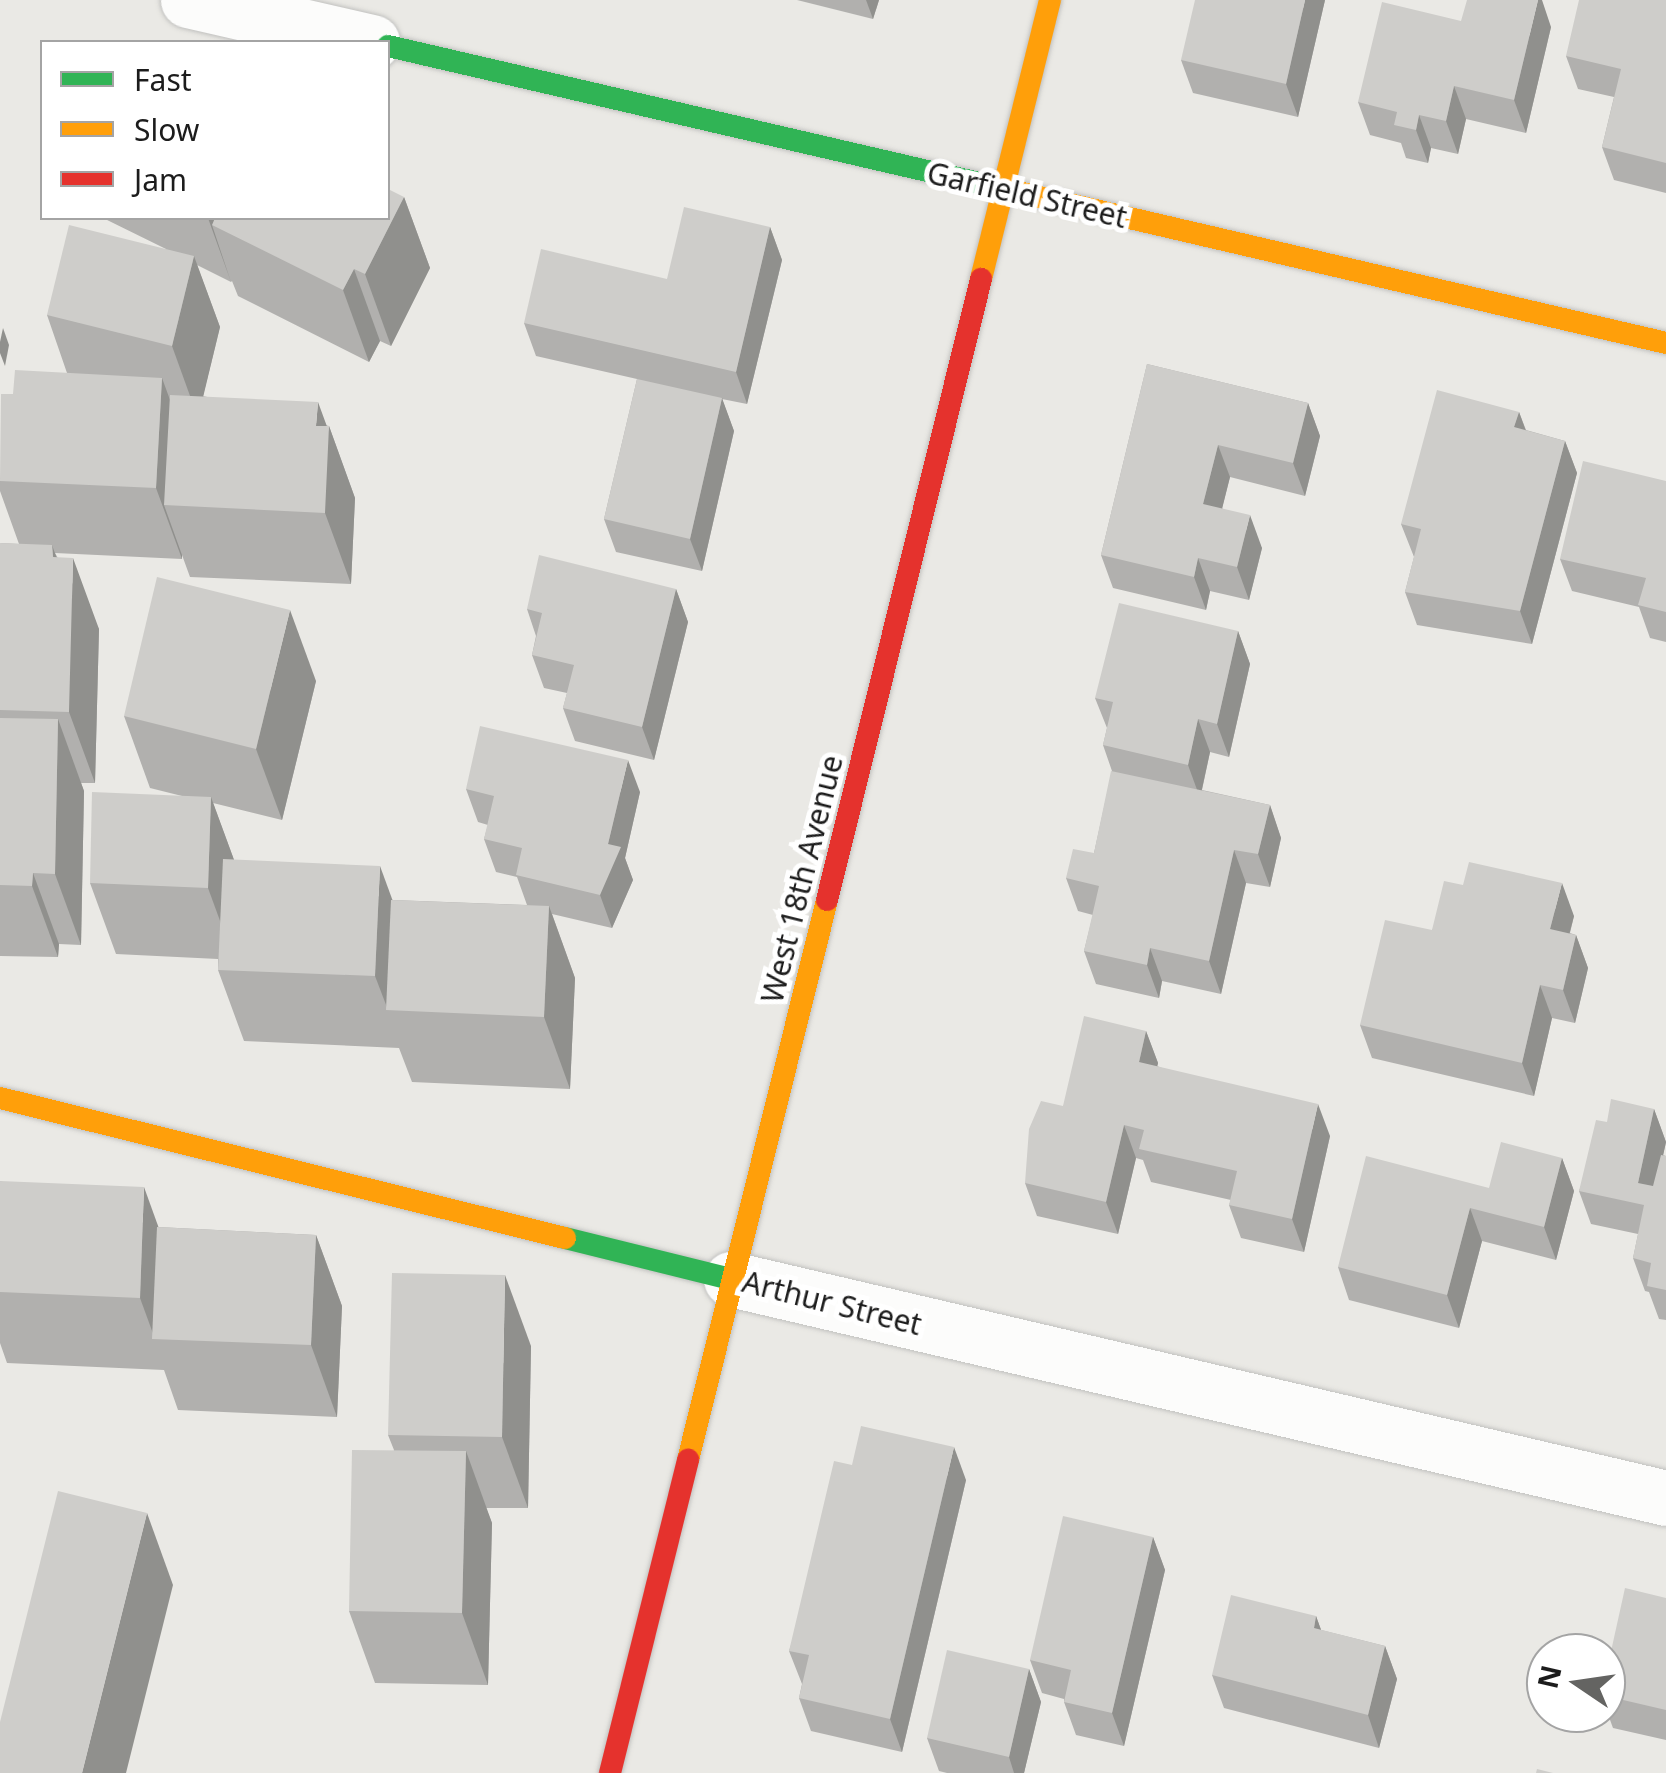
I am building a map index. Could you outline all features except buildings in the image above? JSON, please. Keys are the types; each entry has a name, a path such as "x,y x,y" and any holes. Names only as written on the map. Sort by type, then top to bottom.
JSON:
{"street":[{"path":"188,0 363,40"},
{"name":"West 18th Avenue","path":"610,1773 1050,0"},
{"name":"Garfield Street","path":"390,46 1666,343"},
{"name":"Arthur Street","path":"0,1098 731,1279 1666,1498"}],"traffic: fast":[{"path":"390,46 1005,189"},
{"path":"565,1238 731,1279"}],"traffic: slow":[{"path":"981,279 1050,0"},
{"path":"1005,189 1666,343"},
{"path":"688,1460 827,900"},
{"path":"0,1098 565,1238"}],"traffic: jam":[{"path":"827,900 981,279"},
{"path":"610,1773 688,1460"}]}
